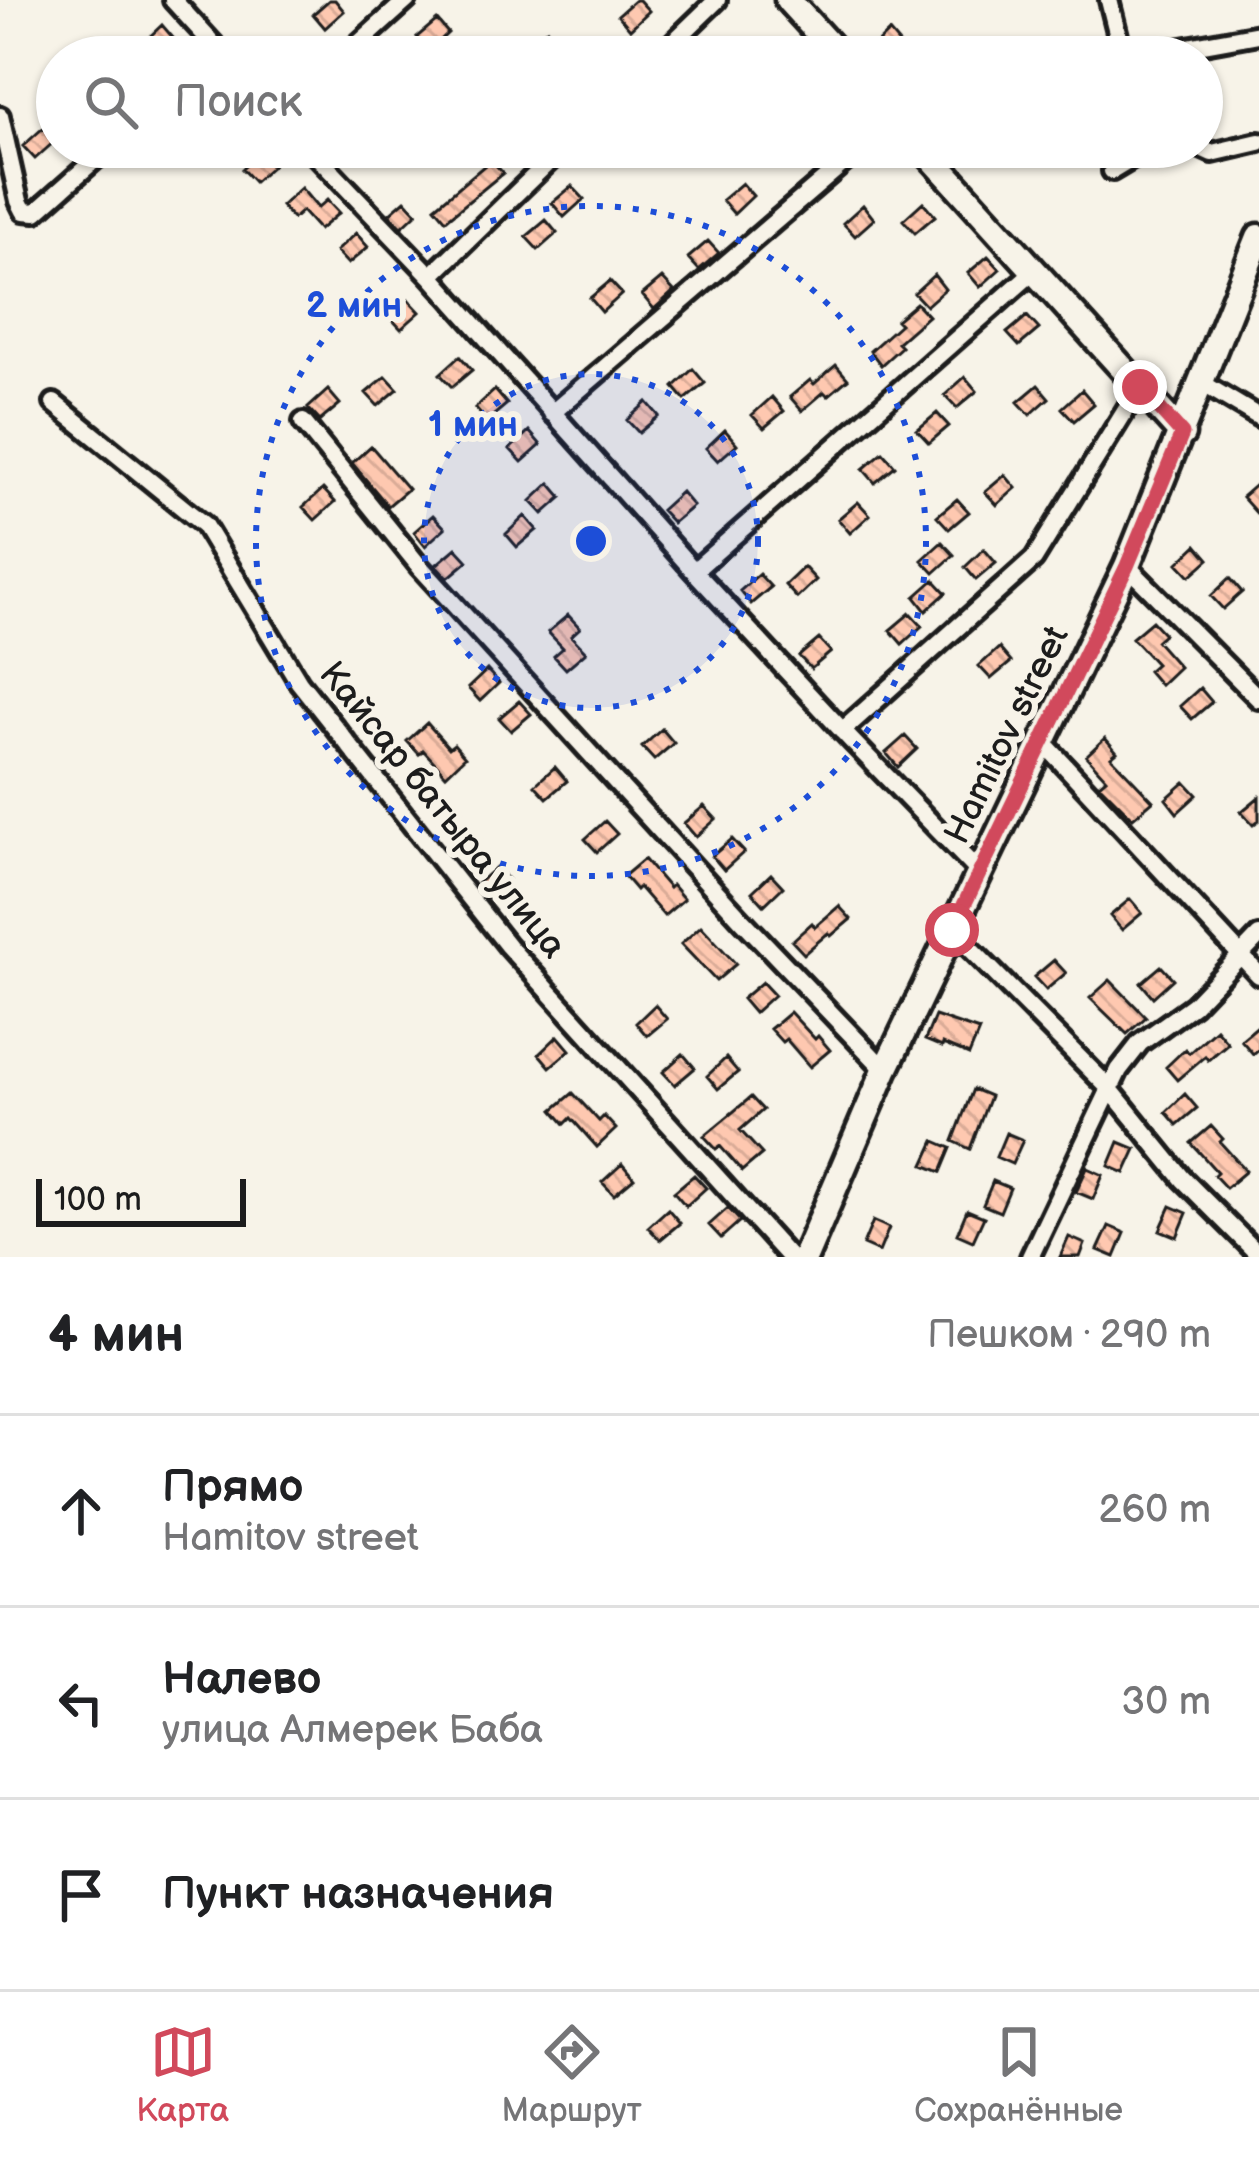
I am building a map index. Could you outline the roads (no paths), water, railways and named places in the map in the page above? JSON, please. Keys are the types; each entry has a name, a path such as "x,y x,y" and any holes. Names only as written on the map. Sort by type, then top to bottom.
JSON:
{"street":[{"path":"173,0 203,36"},
{"path":"367,36 407,0"},
{"path":"680,36 717,0"},
{"path":"788,0 821,36"},
{"path":"1109,0 1118,36"},
{"path":"1223,41 1259,34"},
{"path":"0,116 24,211 36,212 85,168"},
{"path":"1223,150 1259,142"},
{"path":"328,168 431,276 694,571 978,872"},
{"path":"431,276 543,168"},
{"path":"552,413 838,168"},
{"path":"941,168 1182,434"},
{"path":"1112,171 1117,168"},
{"name":"Hamitov street","path":"805,1257 885,1070 1127,566 1259,238"},
{"path":"694,571 1034,271"},
{"path":"1202,383 1259,417"},
{"path":"842,731 1034,560 1140,387"},
{"name":"Кайсар батыра улица","path":"54,403 204,525 298,682 508,946 789,1257"},
{"path":"303,422 420,567 885,1070"},
{"path":"1127,566 1259,699"},
{"path":"1042,740 1259,975"},
{"path":"952,930 1109,1088 1183,1178 1259,1255"},
{"path":"1030,1257 1119,1070 1140,1043 1193,1005 1259,936"},
{"path":"1231,1257 1238,1235"}]}
